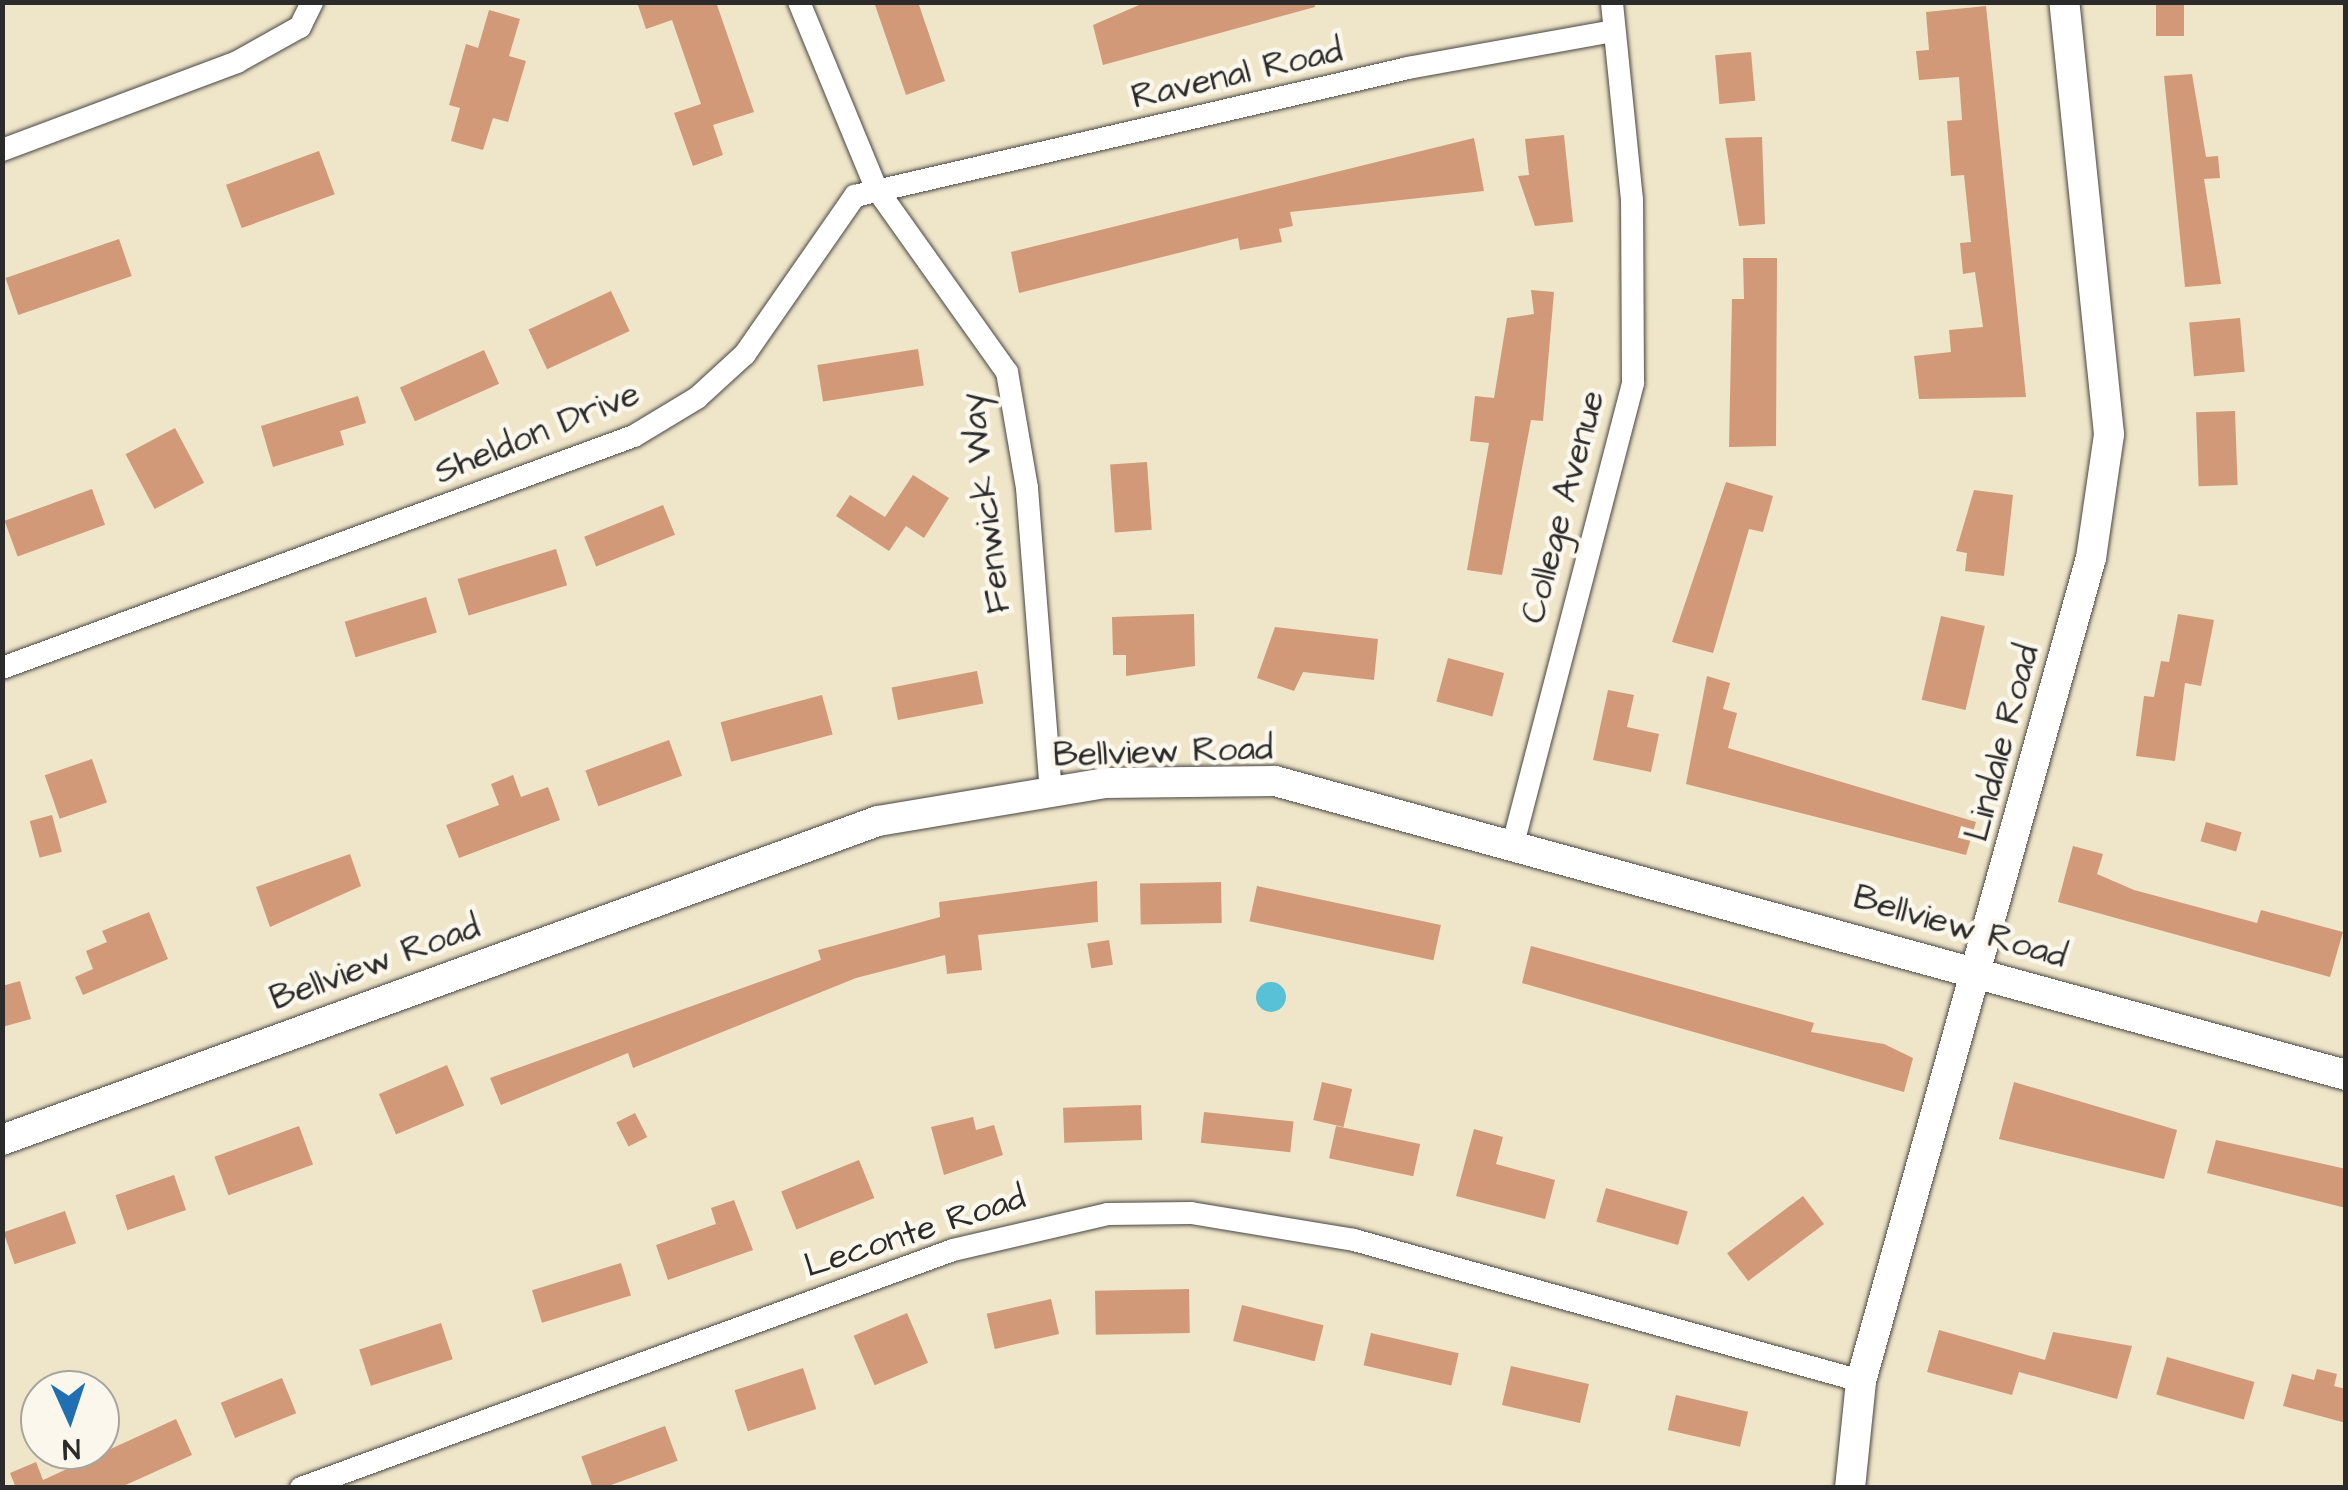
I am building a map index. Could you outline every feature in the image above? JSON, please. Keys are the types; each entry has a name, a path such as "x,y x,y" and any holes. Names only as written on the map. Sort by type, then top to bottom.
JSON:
{"street":[{"path":"2,150 237,62 300,27 312,2"},
{"path":"799,2 876,188"},
{"name":"College Avenue","path":"1514,844 1632,382 1632,200 1612,2"},
{"name":"Lindale Road","path":"1850,1488 1861,1381 1979,971 2091,558 2109,434 2064,2"},
{"name":"Ravenal Road","path":"876,188 1614,31"},
{"name":"Sheldon Drive","path":"2,668 634,436 698,398 745,354 826,226 876,188"},
{"name":"Fenwick Way","path":"876,188 1007,372 1027,488 1051,790"},
{"name":"Bellview Road","path":"2,1140 878,821 1051,790 1275,782 1979,971 2346,1075"},
{"name":"Leconte Road","path":"301,1488 953,1250 1108,1214 1191,1214 1354,1240 1861,1381"}],"water":[{"path":"1271,982 1282,986 1286,997 1282,1008 1271,1012 1260,1008 1256,997 1260,986"}],"building":[{"path":"637,2 716,2 754,112 713,125 723,155 693,166 674,113 701,104 672,20 646,29"},
{"path":"874,2 918,2 945,81 906,95"},
{"path":"1146,2 1314,2 1315,7 1103,65 1093,25"},
{"path":"2156,2 2184,2 2184,36 2156,36"},
{"path":"1986,6 2026,397 1919,399 1914,356 1951,352 1949,330 1983,327 1975,272 1963,274 1960,243 1971,242 1964,175 1951,176 1947,121 1962,120 1959,77 1919,80 1916,51 1929,50 1926,12"},
{"path":"489,10 520,19 509,56 526,61 508,122 493,118 483,150 451,141 460,108 449,105 466,44 478,48"},
{"path":"1751,52 1755,101 1719,104 1715,55"},
{"path":"2192,74 2206,157 2218,156 2220,178 2204,179 2221,284 2185,287 2164,76"},
{"path":"1564,135 1573,222 1535,226 1518,176 1529,175 1525,139"},
{"path":"1762,137 1765,224 1739,226 1725,138"},
{"path":"1474,138 1484,191 1290,212 1293,226 1279,229 1282,242 1240,250 1238,238 1019,293 1011,252"},
{"path":"319,151 335,194 242,228 226,185"},
{"path":"119,239 132,276 18,315 6,278"},
{"path":"1743,258 1777,258 1776,446 1729,447 1732,299 1744,299"},
{"path":"1531,290 1554,292 1543,421 1531,420 1502,575 1467,570 1489,443 1470,441 1475,396 1494,398 1507,318 1534,314"},
{"path":"611,291 630,331 547,369 529,329"},
{"path":"2240,318 2245,372 2194,376 2189,322"},
{"path":"918,349 924,386 823,402 817,365"},
{"path":"484,350 499,384 415,421 400,387"},
{"path":"358,396 366,423 340,431 344,445 273,467 261,426"},
{"path":"2235,411 2238,485 2199,486 2196,412"},
{"path":"175,428 204,483 155,509 126,454"},
{"path":"1147,462 1152,530 1115,532 1110,465"},
{"path":"913,475 949,498 924,538 906,526 889,551 836,516 850,495 885,517"},
{"path":"1726,482 1773,496 1763,532 1749,529 1713,653 1672,642"},
{"path":"92,489 105,525 18,557 5,521"},
{"path":"1974,490 2013,495 2004,576 1965,571 1967,553 1956,551"},
{"path":"663,505 675,535 596,567 584,537"},
{"path":"556,549 567,585 469,615 458,579"},
{"path":"426,597 437,632 356,657 345,622"},
{"path":"1194,614 1195,666 1126,676 1126,655 1113,655 1112,617"},
{"path":"2178,614 2214,620 2201,686 2185,683 2175,761 2136,756 2144,696 2154,697 2161,661 2169,662"},
{"path":"1941,616 1985,626 1966,710 1922,700"},
{"path":"1275,627 1378,639 1374,680 1303,672 1294,691 1257,678"},
{"path":"1448,658 1504,673 1492,716 1436,701"},
{"path":"977,671 983,703 898,720 892,688"},
{"path":"1707,676 1730,683 1723,709 1737,713 1728,748 1976,822 1966,855 1686,784"},
{"path":"1608,690 1634,695 1627,727 1659,734 1651,772 1593,760"},
{"path":"822,695 833,735 731,762 721,722"},
{"path":"669,740 682,776 598,806 585,770"},
{"path":"92,759 107,802 60,819 45,775"},
{"path":"513,775 521,797 548,787 560,820 459,858 446,825 499,805 491,784"},
{"path":"52,815 62,852 40,858 30,821"},
{"path":"2206,822 2242,832 2236,851 2200,841"},
{"path":"2073,846 2103,854 2097,874 2134,890 2257,923 2261,910 2343,932 2330,977 2058,902"},
{"path":"350,854 361,886 270,927 256,887"},
{"path":"1097,881 1098,922 978,935 982,970 947,974 945,955 856,978 633,1068 628,1053 501,1105 490,1078 821,960 818,950 940,917 939,902"},
{"path":"1221,882 1222,923 1141,924 1140,883"},
{"path":"1257,886 1441,925 1433,960 1250,921"},
{"path":"149,912 168,959 83,995 75,977 93,969 86,951 107,942 102,931"},
{"path":"1109,940 1113,965 1091,968 1087,943"},
{"path":"1531,946 1814,1023 1811,1032 1884,1044 1913,1058 1904,1092 1522,983"},
{"path":"20,981 31,1019 2,1027 2,986"},
{"path":"447,1065 464,1106 396,1134 379,1094"},
{"path":"1322,1082 1352,1089 1343,1127 1313,1120"},
{"path":"2014,1082 2177,1130 2164,1179 1999,1139"},
{"path":"1141,1105 1142,1140 1064,1143 1063,1108"},
{"path":"1204,1112 1294,1121 1290,1152 1201,1143"},
{"path":"635,1113 647,1137 629,1147 616,1123"},
{"path":"973,1117 976,1130 994,1125 1003,1155 944,1175 931,1127"},
{"path":"299,1126 313,1165 228,1195 214,1157"},
{"path":"1336,1126 1420,1144 1413,1176 1329,1158"},
{"path":"1474,1129 1503,1137 1496,1164 1555,1180 1545,1219 1456,1196"},
{"path":"2216,1140 2346,1169 2346,1208 2207,1173"},
{"path":"859,1160 874,1198 796,1229 781,1191"},
{"path":"174,1175 186,1210 127,1230 115,1195"},
{"path":"1606,1188 1688,1211 1678,1245 1596,1222"},
{"path":"1803,1196 1824,1224 1748,1281 1727,1253"},
{"path":"734,1200 753,1250 668,1280 656,1245 716,1224 711,1208"},
{"path":"65,1211 76,1243 15,1264 4,1232"},
{"path":"621,1263 631,1296 542,1323 532,1290"},
{"path":"1189,1289 1190,1333 1096,1335 1095,1291"},
{"path":"1051,1299 1059,1334 995,1349 987,1314"},
{"path":"1242,1305 1324,1325 1315,1361 1233,1341"},
{"path":"907,1313 928,1363 875,1385 854,1336"},
{"path":"441,1323 453,1359 371,1386 359,1350"},
{"path":"1939,1330 2045,1360 2053,1332 2132,1346 2117,1399 2019,1372 2012,1395 1927,1372"},
{"path":"1371,1333 1459,1353 1451,1385 1364,1365"},
{"path":"2167,1357 2254,1382 2244,1420 2156,1394"},
{"path":"1511,1366 1589,1384 1580,1423 1502,1405"},
{"path":"803,1368 816,1409 748,1431 735,1390"},
{"path":"2317,1369 2337,1374 2334,1386 2346,1389 2346,1423 2283,1406 2292,1374 2314,1380"},
{"path":"282,1378 296,1413 235,1438 221,1403"},
{"path":"1676,1395 1748,1412 1740,1447 1668,1430"},
{"path":"176,1419 192,1455 119,1488 16,1488 10,1473 20,1469 39,1470 43,1480 65,1470 120,1470 120,1445"},
{"path":"665,1426 678,1461 603,1488 593,1488 581,1456"}]}
